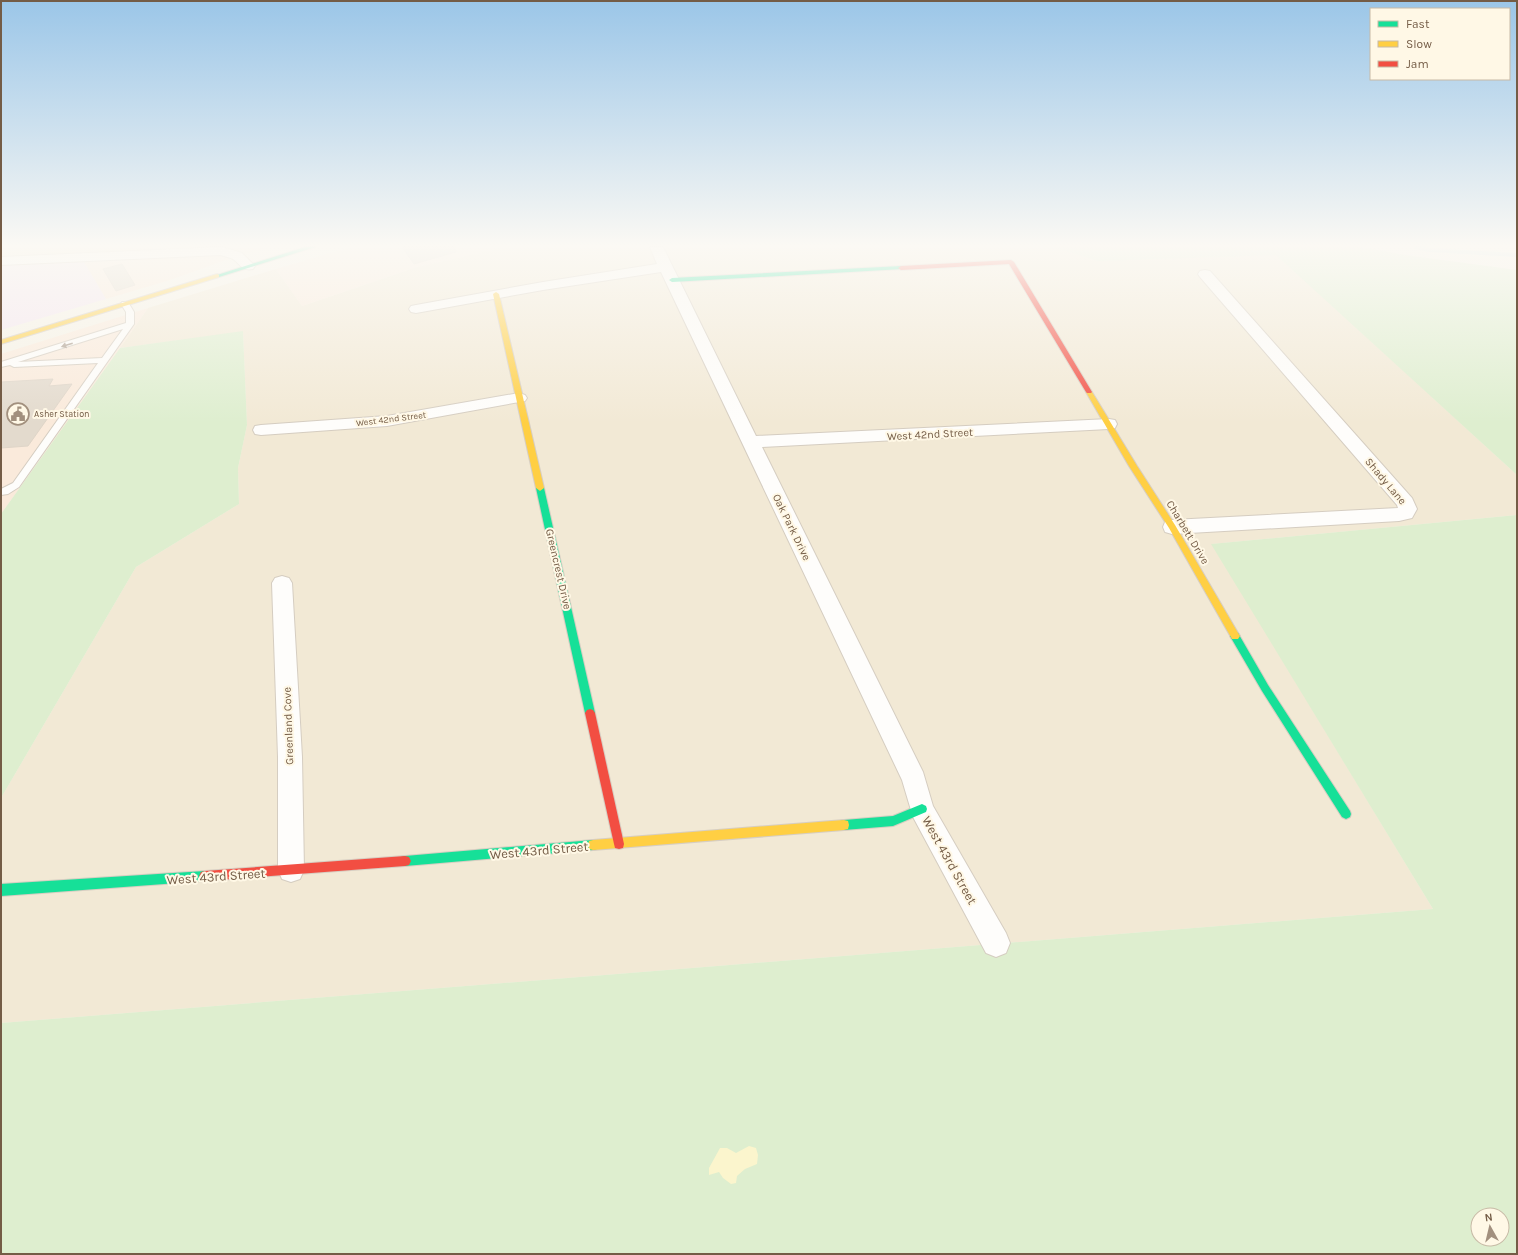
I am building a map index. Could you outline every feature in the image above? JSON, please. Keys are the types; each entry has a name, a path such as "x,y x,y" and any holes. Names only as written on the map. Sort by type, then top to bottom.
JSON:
{"street":[{"path":"1,342 120,306"},
{"path":"416,309 434,306"},
{"name":"Greencrest Drive","path":"499,306 553,542 619,844"},
{"name":"Oak Park Drive","path":"684,306 914,780 922,809"},
{"name":"Charbett Drive","path":"1037,306 1172,527 1265,688 1346,814"},
{"name":"Shady Lane","path":"1172,527 1399,515 1408,510 1405,502 1233,306"},
{"name":"West 42nd Street","path":"261,430 387,421 519,398"},
{"name":"West 42nd Street","path":"751,442 1108,424"},
{"name":"Greenland Cove","path":"282,582 290,757 292,870"},
{"name":"West 43rd Street","path":"1,890 292,870 893,821 922,809 996,943"}],"lane":[{"path":"1,492 5,492 16,485 130,324 130,312 126,306"},
{"path":"1,366 130,324"},
{"path":"1,366 105,360"}],"shaded area":[{"path":"1,306 84,306 1,330"},
{"path":"156,306 1332,306 1517,475 1517,515 1212,544 1433,909 1,1023 1,798 136,567 239,504 238,468 247,425 243,332 120,348 148,308"},
{"path":"148,308 120,348 1,514 1,354"}],"green space":[{"path":"1331,306 1517,306 1517,475"},
{"path":"243,331 247,425 238,468 239,504 136,567 1,798 1,514 120,348"},
{"path":"1517,515 1517,1254 1,1254 1,1023 1433,909 1211,544"}],"sand":[{"path":"749,1146 756,1148 758,1155 757,1164 745,1169 737,1176 736,1183 731,1184 723,1178 719,1172 709,1175 709,1168 720,1148 727,1148 736,1153"}],"building":[{"name":"Asher Station","path":"53,379 49,386 72,384 28,446 1,448 1,382"}],"traffic: fast":[{"path":"540,488 590,713"},
{"path":"1235,636 1265,688 1346,814"},
{"path":"844,825 893,821 922,809"},
{"path":"405,861 593,845"},
{"path":"1,890 205,876"}],"traffic: slow":[{"path":"1,342 120,306"},
{"path":"499,306 540,488"},
{"path":"1089,392 1133,466 1172,527 1235,636"},
{"path":"593,845 844,825"}],"traffic: jam":[{"path":"1037,306 1089,392"},
{"path":"590,713 619,844"},
{"path":"205,876 405,861"}],"place":[{"name":"Asher Station","path":"18,414"}]}
